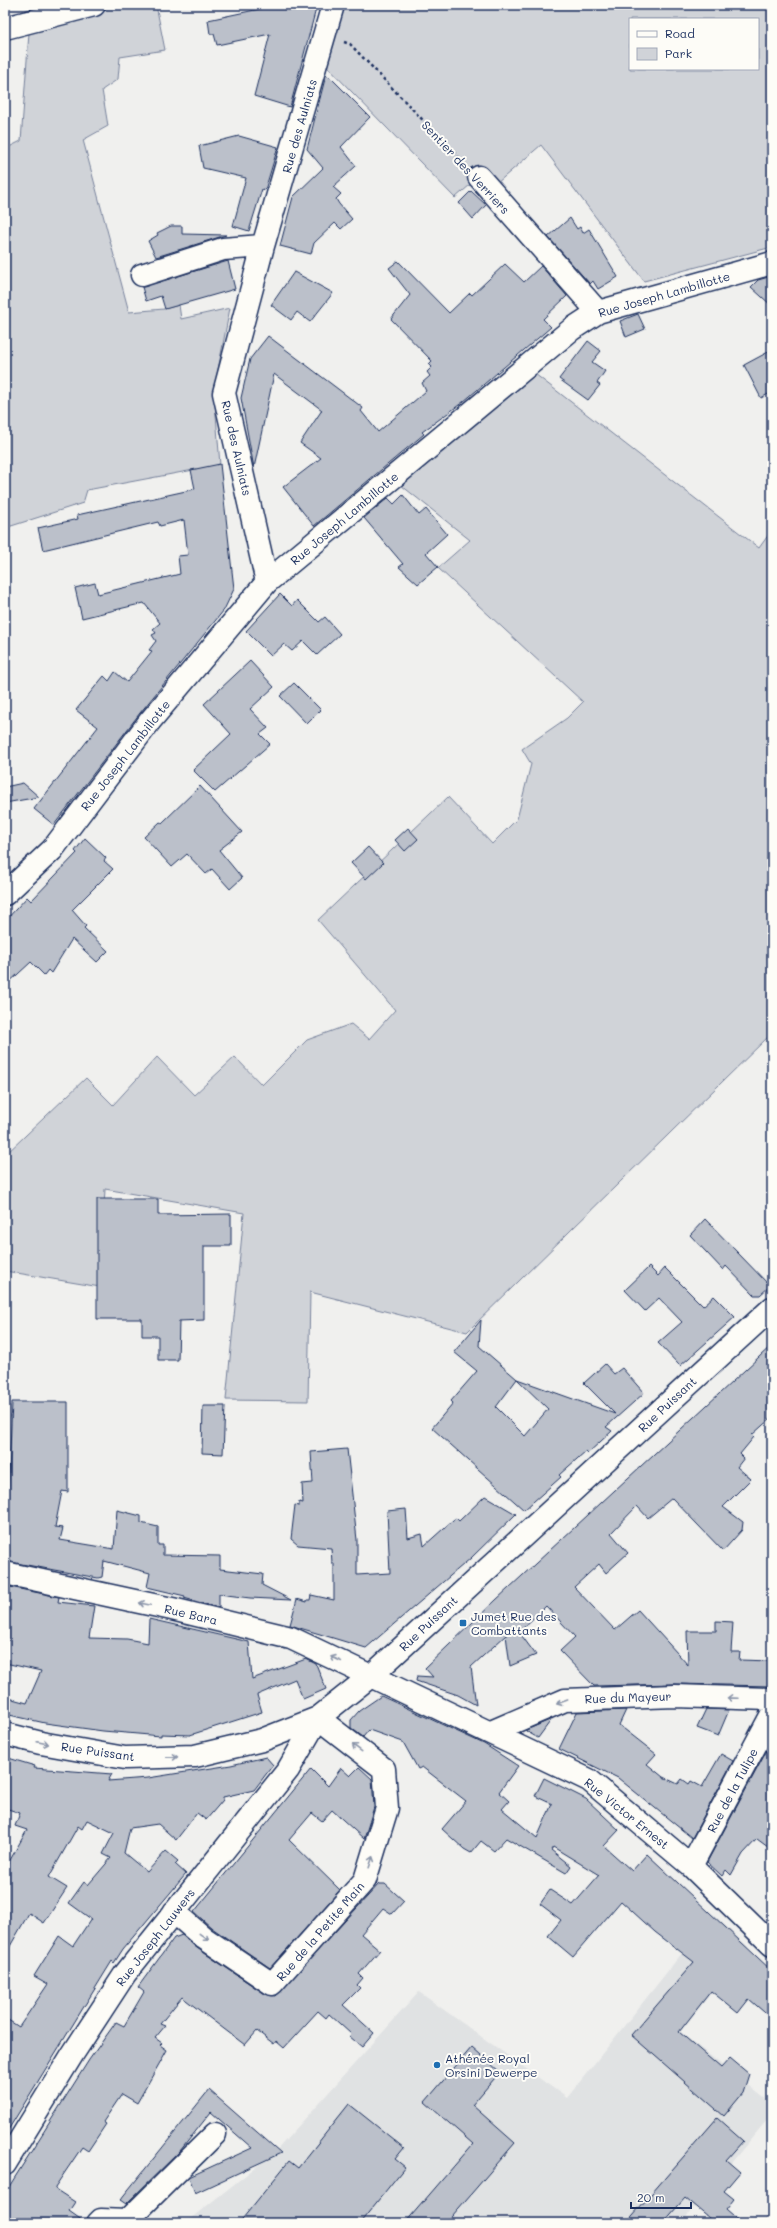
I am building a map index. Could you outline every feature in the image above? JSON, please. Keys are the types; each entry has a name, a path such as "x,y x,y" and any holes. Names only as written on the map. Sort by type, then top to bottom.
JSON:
{"street":[{"path":"5,28 26,5"},
{"path":"5,28 94,5"},
{"name":"Rue des Aulniats","path":"267,582 224,393 263,246 333,5"},
{"name":"Sentier des Verriers","path":"479,177 598,312"},
{"path":"142,275 223,248 263,246"},
{"name":"Rue Joseph Lambillotte","path":"5,894 52,850 150,721 267,582 572,329 598,312 772,263"},
{"name":"Rue Puissant","path":"5,1734 41,1743 125,1758 195,1756 262,1740 318,1718 372,1675 772,1308"},
{"name":"Rue Bara","path":"5,1574 172,1609 291,1638 372,1675"},
{"name":"Rue Victor Ernest","path":"372,1675 589,1780 691,1866 772,1945"},
{"name":"Rue du Mayeur","path":"490,1732 565,1700 675,1696 772,1699"},
{"name":"Rue de la Tulipe","path":"691,1866 772,1714"},
{"name":"Rue Joseph Lauwers","path":"5,2164 72,2054 124,1974 288,1770 318,1718"},
{"name":"Rue de la Petite Main","path":"174,1912 204,1938 272,1984 365,1880 387,1808 384,1769 318,1718"},
{"path":"98,2223 101,2220 128,2221 215,2134"}],"path":[{"name":"Sentier des Verriers","path":"325,34 350,44 479,177"}],"shaded area":[{"name":"Athénée Royal Orsini Dewerpe","path":"713,1914 748,1947 680,2032 772,2104 772,2114 681,2223 185,2223 275,2152 419,1992 567,2098"}],"green space":[{"path":"117,5 156,5 165,50 120,57 118,79 102,90 108,126 83,140 129,312 164,309 179,305 181,319 230,308 214,390 220,465 87,490 83,503 5,528 5,149 21,141 29,33"},
{"path":"330,5 772,5 772,247 644,281 541,145 489,190 478,178 455,198 318,57"},
{"path":"526,367 759,548 772,530 772,1037 770,1035 467,1332 310,1292 308,1401 226,1400 244,1213 105,1189 100,1287 5,1271 5,1155 86,1078 113,1105 157,1057 194,1095 235,1057 262,1085 307,1040 351,1024 369,1039 395,1010 318,920 448,797 492,844 517,819 531,764 522,749 567,718 583,702 438,568 470,540 392,478"}],"building":[{"path":"270,5 317,5 290,107 254,96 270,34 217,45 214,34 210,34 208,20 269,7"},
{"path":"326,75 331,78 370,117 341,147 356,166 333,187 341,194 336,199 352,219 341,229 335,223 314,243 311,254 280,246 293,197 323,168 307,149"},
{"path":"239,136 278,147 265,190 262,189 249,231 233,226 246,178 203,168 199,146"},
{"path":"471,191 486,205 473,219 459,203"},
{"path":"570,218 577,229 580,227 583,233 589,229 618,277 598,289 593,281 590,284 548,237"},
{"path":"171,226 182,226 182,234 226,235 156,257 148,241 158,235 157,233"},
{"path":"228,261 235,289 165,309 161,296 146,301 142,287"},
{"path":"398,261 449,313 470,293 472,295 505,264 524,282 541,266 567,296 543,319 551,327 463,402 422,432 424,434 314,526 283,487 321,458 300,443 322,410 274,374 254,468 241,398 250,359 268,336 363,408 361,411 378,432 426,391 422,383 430,376 427,372 432,367 429,364 432,361 391,319 410,295 389,268"},
{"path":"294,272 333,293 310,322 297,312 291,320 271,305"},
{"path":"772,276 772,306 751,287 758,280"},
{"path":"638,314 645,329 626,337 620,321"},
{"path":"588,341 601,351 592,362 605,371 597,383 600,385 588,400 559,379"},
{"path":"772,350 772,392 761,398 744,365"},
{"path":"220,464 234,589 224,610 140,713 54,825 34,809 98,727 76,710 104,676 109,681 115,672 127,682 152,651 149,650 156,641 152,635 156,633 153,629 160,623 144,603 82,618 75,588 95,583 98,594 180,574 178,556 188,555 184,520 160,526 158,522 43,550 38,528 78,519 77,515 195,489 191,470"},
{"path":"403,495 419,515 426,509 447,534 426,553 438,567 418,584 399,567 403,564 364,518 388,498 394,504"},
{"path":"280,594 292,606 297,600 319,622 325,617 340,634 317,655 303,641 292,651 284,644 271,656 246,631"},
{"path":"250,661 274,687 250,709 268,728 260,734 270,744 215,792 193,770 231,734 204,704"},
{"path":"294,683 321,710 307,724 280,696"},
{"path":"23,783 39,797 5,803 5,787"},
{"path":"200,786 242,832 219,850 242,878 230,889 212,869 206,874 187,854 172,867 144,837 160,822 162,823"},
{"path":"408,828 418,839 405,851 395,840"},
{"path":"85,838 106,858 104,861 113,869 72,910 86,926 84,928 108,951 97,962 72,939 51,973 48,970 44,975 31,962 5,986 5,921 27,897 31,901 77,853 75,851"},
{"path":"368,847 383,863 366,879 351,863"},
{"path":"97,1199 158,1199 158,1215 231,1214 231,1246 204,1246 204,1320 179,1321 178,1360 158,1360 158,1336 142,1336 142,1319 97,1319"},
{"path":"705,1219 770,1286 760,1295 754,1295 726,1266 723,1270 690,1235"},
{"path":"649,1267 658,1276 665,1268 703,1306 714,1296 735,1317 680,1366 658,1343 682,1322 659,1298 645,1311 625,1290"},
{"path":"481,1320 479,1346 517,1379 615,1414 584,1383 605,1364 614,1374 622,1368 644,1393 606,1427 612,1431 588,1453 586,1451 559,1475 561,1477 524,1510 432,1428 453,1403 451,1401 477,1371 454,1352","holes":["517,1379 548,1409 525,1436 496,1407"]},
{"path":"772,1345 772,1417 752,1435 754,1437 740,1454 744,1458 737,1467 751,1479 723,1507 743,1522 742,1530 723,1551 672,1498 648,1518 637,1506 611,1533 628,1553 606,1573 599,1564 574,1587 615,1630 638,1610 688,1665 687,1631 716,1631 716,1621 733,1622 731,1652 740,1652 739,1660 772,1661 772,1686 675,1684 594,1686 560,1651 575,1637 546,1606 519,1632 536,1655 510,1666 506,1635 471,1667 476,1705 458,1695 416,1681 417,1676 433,1677 425,1668 496,1600"},
{"path":"12,1402 68,1402 68,1492 62,1491 55,1527 63,1528 60,1540 114,1549 117,1510 141,1516 141,1523 158,1527 158,1545 163,1545 163,1555 220,1556 220,1569 263,1574 262,1585 291,1600 250,1598 219,1594 219,1608 184,1598 185,1596 147,1587 150,1573 104,1561 102,1577 98,1578 5,1561 5,1498 8,1498"},
{"path":"203,1406 225,1406 223,1454 202,1453"},
{"path":"347,1449 357,1540 357,1575 390,1573 387,1511 406,1509 408,1538 422,1534 424,1546 453,1520 456,1518 459,1521 485,1496 516,1514 471,1558 366,1648 290,1625 297,1599 307,1602 307,1600 310,1600 311,1595 334,1600 334,1563 332,1563 331,1548 298,1545 291,1539 295,1505 299,1506 299,1502 303,1503 302,1484 313,1483 311,1452"},
{"path":"5,1586 59,1597 58,1602 94,1606 89,1638 127,1639 148,1643 149,1619 249,1642 252,1679 306,1659 316,1664 326,1689 303,1699 295,1679 257,1695 262,1712 190,1735 161,1734 161,1736 103,1731 45,1723 5,1714 5,1697 27,1703 41,1671 5,1663"},
{"path":"381,1696 484,1744 518,1766 499,1792 509,1801 502,1809 537,1838 552,1804 535,1796 544,1778 586,1799 619,1830 604,1846 632,1871 647,1854 772,1971 772,2019 749,1999 738,2013 711,1991 679,2032 721,2068 730,2058 749,2074 743,2093 724,2116 631,2035 694,1962 655,1932 621,1901 573,1957 548,1936 561,1920 540,1904 550,1890 573,1905 599,1875 553,1847 551,1850 571,1866 566,1873 506,1838 494,1851 481,1841 471,1853 464,1849 442,1829 466,1801 422,1767 418,1769 403,1742 369,1730 363,1737 351,1728 351,1720 359,1711"},
{"path":"706,1709 729,1710 718,1736 697,1728"},
{"path":"626,1710 619,1725 656,1754 647,1764 663,1777 678,1784 682,1779 689,1784 691,1781 702,1787 721,1754 733,1761 692,1838 618,1778 559,1749 577,1712"},
{"path":"552,1719 538,1738 526,1731 526,1730"},
{"path":"772,1741 772,1850 757,1839 743,1854 731,1875 726,1870 722,1876 707,1862"},
{"path":"5,1757 35,1766 34,1768 112,1774 108,1781 148,1778 231,1765 266,1757 273,1765 254,1790 223,1797 223,1800 206,1820 197,1813 176,1840 158,1824 130,1828 124,1853 147,1872 166,1851 178,1861 175,1864 186,1874 123,1949 114,1963 112,1961 5,2135 5,2018 19,2027 48,1984 34,1976 59,1936 73,1946 91,1919 69,1903 84,1882 88,1885 111,1858 103,1854 114,1833 87,1820 82,1829 78,1826 49,1877 67,1888 44,1923 29,1913 5,1955 5,1869 27,1830 15,1826 20,1813 5,1808"},
{"path":"359,1767 372,1779 374,1807 364,1839 332,1810 322,1821 312,1813 289,1840 340,1890 270,1968 212,1928 194,1912 311,1769 328,1786 341,1768 350,1776"},
{"path":"379,1884 385,1884 404,1901 392,1914 383,1908 361,1934 380,1950 359,1974 363,1978 357,1985 360,1988 343,2005 374,2033 362,2047 349,2036 351,2034 329,2014 326,2018 318,2011 284,2048 276,2041 274,2044 257,2031 245,2045 182,1997 160,2024 165,2026 155,2038 162,2043 160,2045 167,2050 137,2103 122,2094 103,2122 106,2124 88,2151 82,2147 55,2187 55,2189 75,2202 69,2211 86,2223 5,2223 5,2193 89,2060 116,2022 124,2026 144,1992 138,1987 174,1938 182,1935 197,1948 265,1994 276,1996"},
{"path":"472,2047 500,2072 472,2105 515,2143 446,2223 405,2223 473,2144 425,2102"},
{"path":"209,2090 281,2153 195,2193 189,2177 252,2148 211,2112 180,2151 126,2204 120,2200"},
{"path":"349,2104 404,2148 395,2159 405,2167 360,2223 239,2223 289,2161 298,2168"},
{"path":"717,2118 743,2141 726,2160 740,2172 724,2191 734,2199 726,2209 742,2223 715,2223 685,2198 663,2223 626,2223"}],"place":[{"name":"Jumet Rue des Combattants","path":"463,1623"},
{"name":"Athénée Royal Orsini Dewerpe","path":"437,2065"}]}
